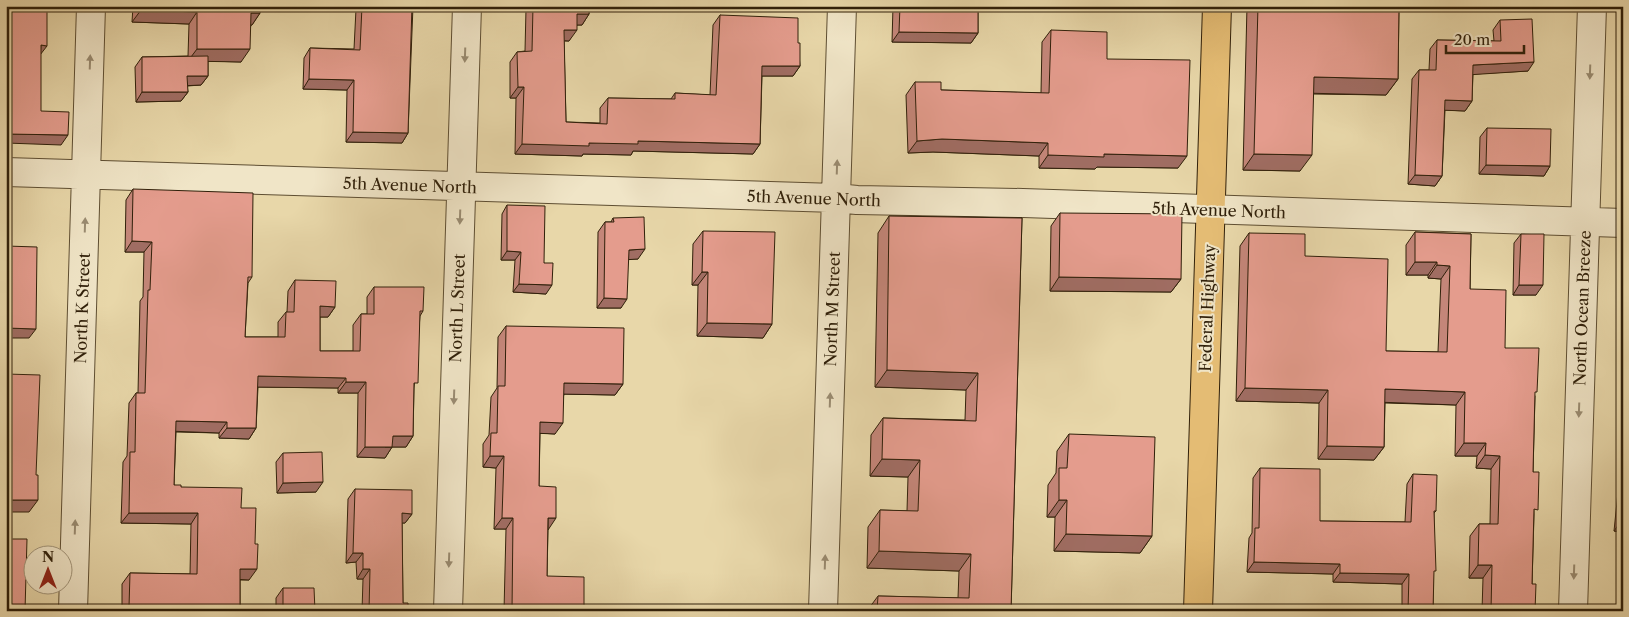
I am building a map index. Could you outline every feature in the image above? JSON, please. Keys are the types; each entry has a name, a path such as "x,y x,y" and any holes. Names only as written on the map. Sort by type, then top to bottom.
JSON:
{"main road":[{"name":"Federal Highway","path":"1198,611 1217,6"}],"street":[{"name":"North K Street","path":"73,611 92,6"},
{"name":"North L Street","path":"448,611 467,6"},
{"name":"North M Street","path":"823,611 842,6"},
{"name":"North Ocean Breeze","path":"1573,611 1592,6"},
{"name":"5th Avenue North","path":"6,172 857,200 1623,222"}],"building":[{"path":"6,6 47,6 47,46 41,45 41,111 69,112 68,135 6,134"},
{"path":"141,6 260,6 260,13 251,13 250,49 197,49 197,12 141,10"},
{"path":"362,6 412,6 408,133 353,132 354,80 309,79 310,48 360,50"},
{"path":"533,6 589,6 589,14 577,14 577,30 564,30 566,122 607,124 608,98 675,99 675,93 716,95 720,15 798,18 800,66 762,66 760,144 638,141 638,144 589,143 589,146 522,144 524,87 518,87 517,52 532,51"},
{"path":"900,6 978,6 978,33 899,32"},
{"path":"1258,6 1399,6 1398,79 1314,77 1312,155 1254,154"},
{"path":"1532,19 1534,62 1473,65 1472,101 1445,100 1442,176 1415,175 1419,70 1436,70 1437,40 1501,41 1500,20"},
{"path":"1051,30 1107,32 1107,59 1190,60 1187,156 1104,154 1104,157 1048,155 1048,143 942,139 917,141 915,82 941,82 941,90 1049,93"},
{"path":"208,56 208,76 187,76 188,92 142,92 142,57"},
{"path":"1487,128 1551,129 1550,166 1486,165"},
{"path":"133,189 253,193 252,277 248,277 245,337 285,337 286,312 294,312 295,280 336,281 335,307 320,306 320,351 360,351 361,314 374,314 374,287 424,287 423,311 420,311 418,383 414,383 413,436 393,436 392,447 365,447 366,382 346,382 346,378 258,376 256,428 227,428 227,422 176,421 174,485 181,485 181,487 242,488 241,508 256,508 255,544 258,544 257,569 240,569 240,611 183,611 183,608 129,607 130,573 197,574 198,513 129,513 130,452 135,452 136,393 145,393 148,290 150,290 152,242 132,241"},
{"path":"507,205 545,206 544,263 553,263 552,285 519,284 521,252 507,251"},
{"path":"1060,213 1182,214 1181,279 1059,277"},
{"path":"889,216 1022,218 1011,611 877,611 878,596 969,598 971,554 879,551 880,510 918,511 920,460 882,459 883,418 976,421 978,373 887,370"},
{"path":"644,217 645,249 629,250 627,299 604,298 605,222 614,222 613,218"},
{"path":"703,231 775,232 772,324 707,323 708,272 702,272"},
{"path":"1415,232 1471,234 1470,289 1506,290 1505,348 1539,348 1537,392 1535,392 1533,472 1539,472 1538,510 1534,509 1532,584 1536,584 1535,611 1491,611 1492,565 1478,565 1479,524 1498,524 1500,456 1485,455 1486,443 1464,443 1465,392 1385,389 1384,447 1327,446 1328,390 1245,388 1249,233 1305,234 1305,256 1388,259 1386,351 1447,352 1450,266 1437,265 1437,262 1415,262"},
{"path":"1521,234 1544,234 1543,285 1519,285"},
{"path":"6,246 37,247 36,329 6,328"},
{"path":"506,326 624,328 623,384 564,383 563,423 540,422 539,486 556,487 556,518 548,518 547,576 584,577 584,611 512,611 513,518 502,518 504,456 490,456 491,433 497,433 498,386 505,386"},
{"path":"6,374 40,375 36,475 38,475 38,500 6,500"},
{"path":"1069,434 1155,437 1152,536 1066,534 1067,500 1059,500 1059,468 1067,468"},
{"path":"322,452 323,482 283,483 283,453"},
{"path":"1260,468 1320,469 1320,521 1411,522 1413,474 1437,475 1436,511 1434,511 1436,571 1434,571 1433,611 1408,611 1409,574 1340,573 1340,564 1254,562 1255,528 1259,528"},
{"path":"355,489 412,490 412,514 402,513 403,603 408,603 408,611 369,611 370,569 363,569 363,553 353,553"},
{"path":"1623,503 1623,521 1621,521"},
{"path":"6,539 27,539 27,544 22,544 22,594 25,594 25,611 6,611"},
{"path":"283,588 314,588 315,611 283,611"}]}
